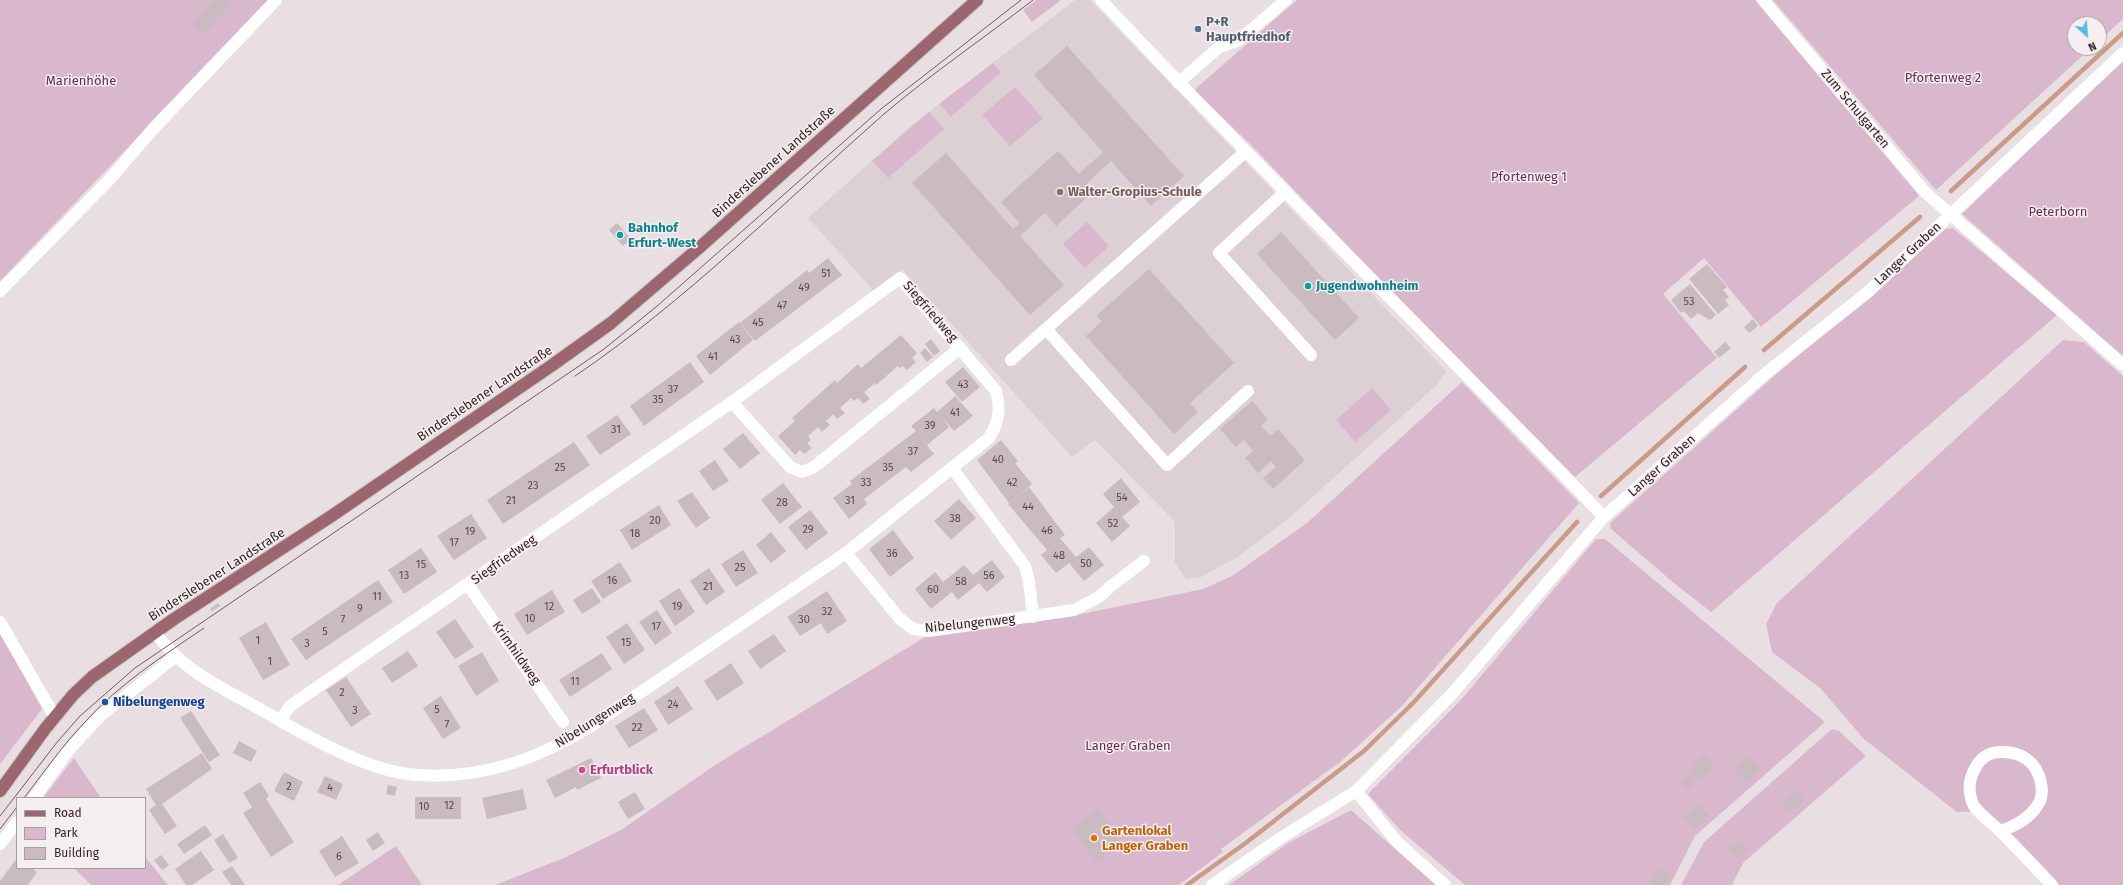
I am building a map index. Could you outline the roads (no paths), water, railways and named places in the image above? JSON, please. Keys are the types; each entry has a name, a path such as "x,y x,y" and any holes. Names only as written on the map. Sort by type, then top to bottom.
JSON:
{"main road":[{"name":"Binderslebener Landstraße","path":"0,791 45,729 74,695 92,677 155,632 340,510 558,362 611,323 700,247 977,0"}],"street":[{"path":"0,291 110,179 153,129 276,0"},
{"path":"1101,0 1245,152 1537,447 1604,517"},
{"path":"1178,83 1218,48 1239,40 1286,0"},
{"name":"Zum Schulgarten","path":"1763,0 1926,193 2123,365"},
{"name":"Langer Graben","path":"1212,885 1282,837 1356,792 1451,695 1604,517 1766,373 1868,292 2123,52"},
{"path":"1011,360 1245,152"},
{"path":"1285,192 1219,253 1312,355"},
{"name":"Siegfriedweg","path":"280,721 290,706 732,402 900,278 960,348 814,468 802,472 790,467 732,402"},
{"path":"1046,329 1167,465 1248,391"},
{"name":"Nibelungenweg","path":"155,632 175,657 188,669 280,721 352,757 383,768 408,774 471,773 524,761 558,745 591,726 846,553 989,438 996,428 999,414 996,391 960,348"},
{"name":"Nibelungenweg","path":"952,468 1025,566 1029,581 1033,617"},
{"name":"Nibelungenweg","path":"846,553 899,618 913,629 930,631 1074,610 1099,597 1144,561"},
{"name":"Krimhildweg","path":"468,585 564,722"},
{"path":"0,622 55,717"},
{"path":"35,797 68,752 100,716 175,657"},
{"path":"2000,831 2015,826 2032,812 2040,800 2042,789 2040,776 2033,763 2024,756 2009,751 1996,752 1983,757 1972,772 1969,784 1972,804 2052,885"},
{"path":"1356,792 1397,842 1445,885"},
{"path":"0,844 16,823"}],"waterway":[{"path":"1951,191 2123,33"},
{"path":"1764,350 1920,217"},
{"path":"1601,496 1745,367"},
{"path":"1187,885 1247,842 1364,751 1413,703 1577,522"}],"tram line":[{"path":"0,816 58,741 80,716 135,668 604,349 656,307 881,109 1021,0"},
{"path":"575,376 616,347 695,284 902,99 1033,0"},
{"path":"25,797 69,740 98,708 142,671 204,628"},
{"path":"0,829 16,808"}],"place":[{"name":"P+R Hauptfriedhof","path":"1198,29"},
{"name":"Walter-Gropius-Schule","path":"1060,192"},
{"name":"Bahnhof Erfurt-West","path":"620,235"},
{"name":"Jugendwohnheim","path":"1308,286"},
{"name":"Nibelungenweg","path":"105,702"},
{"name":"Erfurtblick","path":"582,770"},
{"name":"Gartenlokal Langer Graben","path":"1094,838"}],"park label":[{"name":"Pfortenweg 2","path":"1943,78"},
{"name":"Marienhöhe","path":"81,81"},
{"name":"Pfortenweg 1","path":"1529,177"},
{"name":"Peterborn","path":"2058,212"}]}
